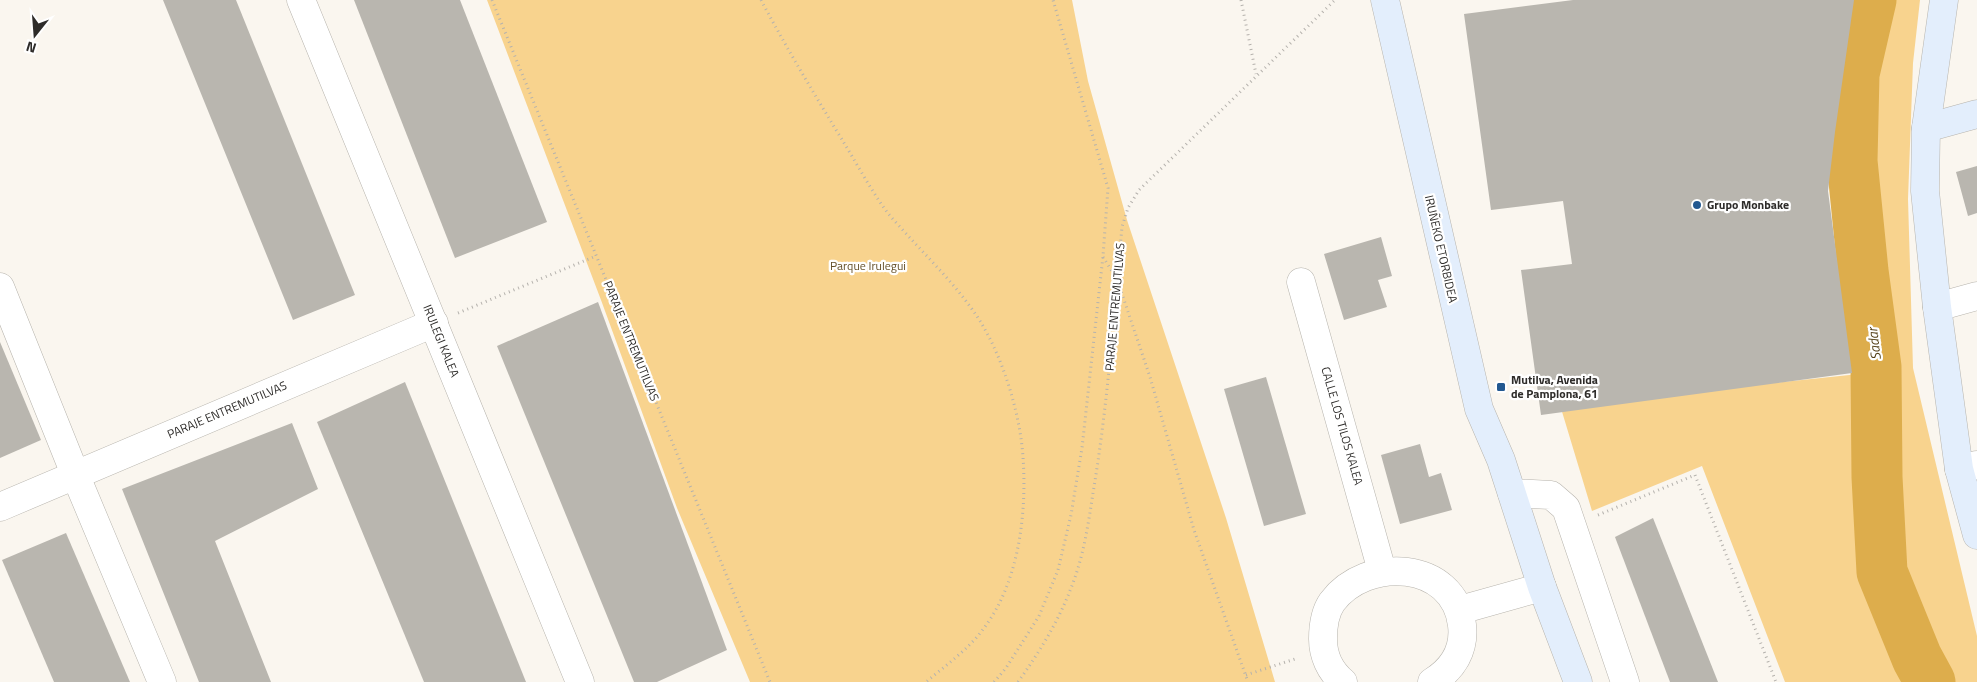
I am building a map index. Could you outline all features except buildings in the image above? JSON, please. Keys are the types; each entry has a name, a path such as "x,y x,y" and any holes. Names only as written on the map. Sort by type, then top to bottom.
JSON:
{"street":[{"name":"IRULEGI KALEA","path":"302,0 580,682"},
{"name":"IRUÑEKO ETORBIDEA","path":"1385,0 1479,409 1501,460 1542,587 1578,682"},
{"path":"1944,0 1926,128 1925,190 1937,307 1968,467 1977,535"},
{"path":"1926,128 1977,114"},
{"name":"CALLE LOS TILOS KALEA","path":"1301,282 1382,571"},
{"path":"0,287 75,474 162,682"},
{"path":"1937,307 1977,296"},
{"name":"PARAJE ENTREMUTILVAS","path":"0,507 434,323"},
{"path":"1512,494 1551,495 1566,508 1625,682"},
{"path":"1343,682 1334,674 1323,649 1323,626 1331,603 1347,587 1382,571 1416,572 1442,585 1460,610 1462,628 1461,650 1445,674 1432,682"},
{"path":"1460,610 1542,587"}],"path":[{"name":"PARAJE ENTREMUTILVAS","path":"492,0 770,682"},
{"path":"761,0 795,62 888,212 946,276 979,320 994,346 1009,388 1018,426 1023,464 1023,508 1017,548 1008,583 984,629 926,682"},
{"path":"994,682 1006,668 1039,616 1058,570 1071,515 1082,448 1103,256 1108,188 1053,0"},
{"path":"1241,0 1256,75"},
{"name":"PARAJE ENTREMUTILVAS","path":"1018,682 1041,649 1055,623 1075,577 1084,543 1105,414 1122,227 1128,208 1139,190 1335,0"},
{"path":"434,323 596,256"},
{"path":"1103,256 1117,279 1150,377 1194,530 1248,682"},
{"path":"1572,525 1695,475 1776,682"},
{"path":"1246,675 1323,649"}],"green space":[{"name":"Parque Irulegui","path":"487,0 1072,0 1088,81 1127,220 1226,518 1275,682 750,682 677,508 601,300"},
{"path":"1862,0 1920,0 1913,63 1908,199 1913,368 1977,636 1977,682 1785,682 1702,466 1592,511 1560,405 1859,374 1843,193 1849,75"}],"waterway":[{"name":"Sadar","path":"1871,0 1854,74 1852,161 1863,271 1876,367 1877,477 1882,572 1917,658 1930,682"}],"place":[{"name":"Grupo Monbake","path":"1697,205"},
{"name":"Mutilva, Avenida de Pamplona, 61","path":"1501,387"}]}
